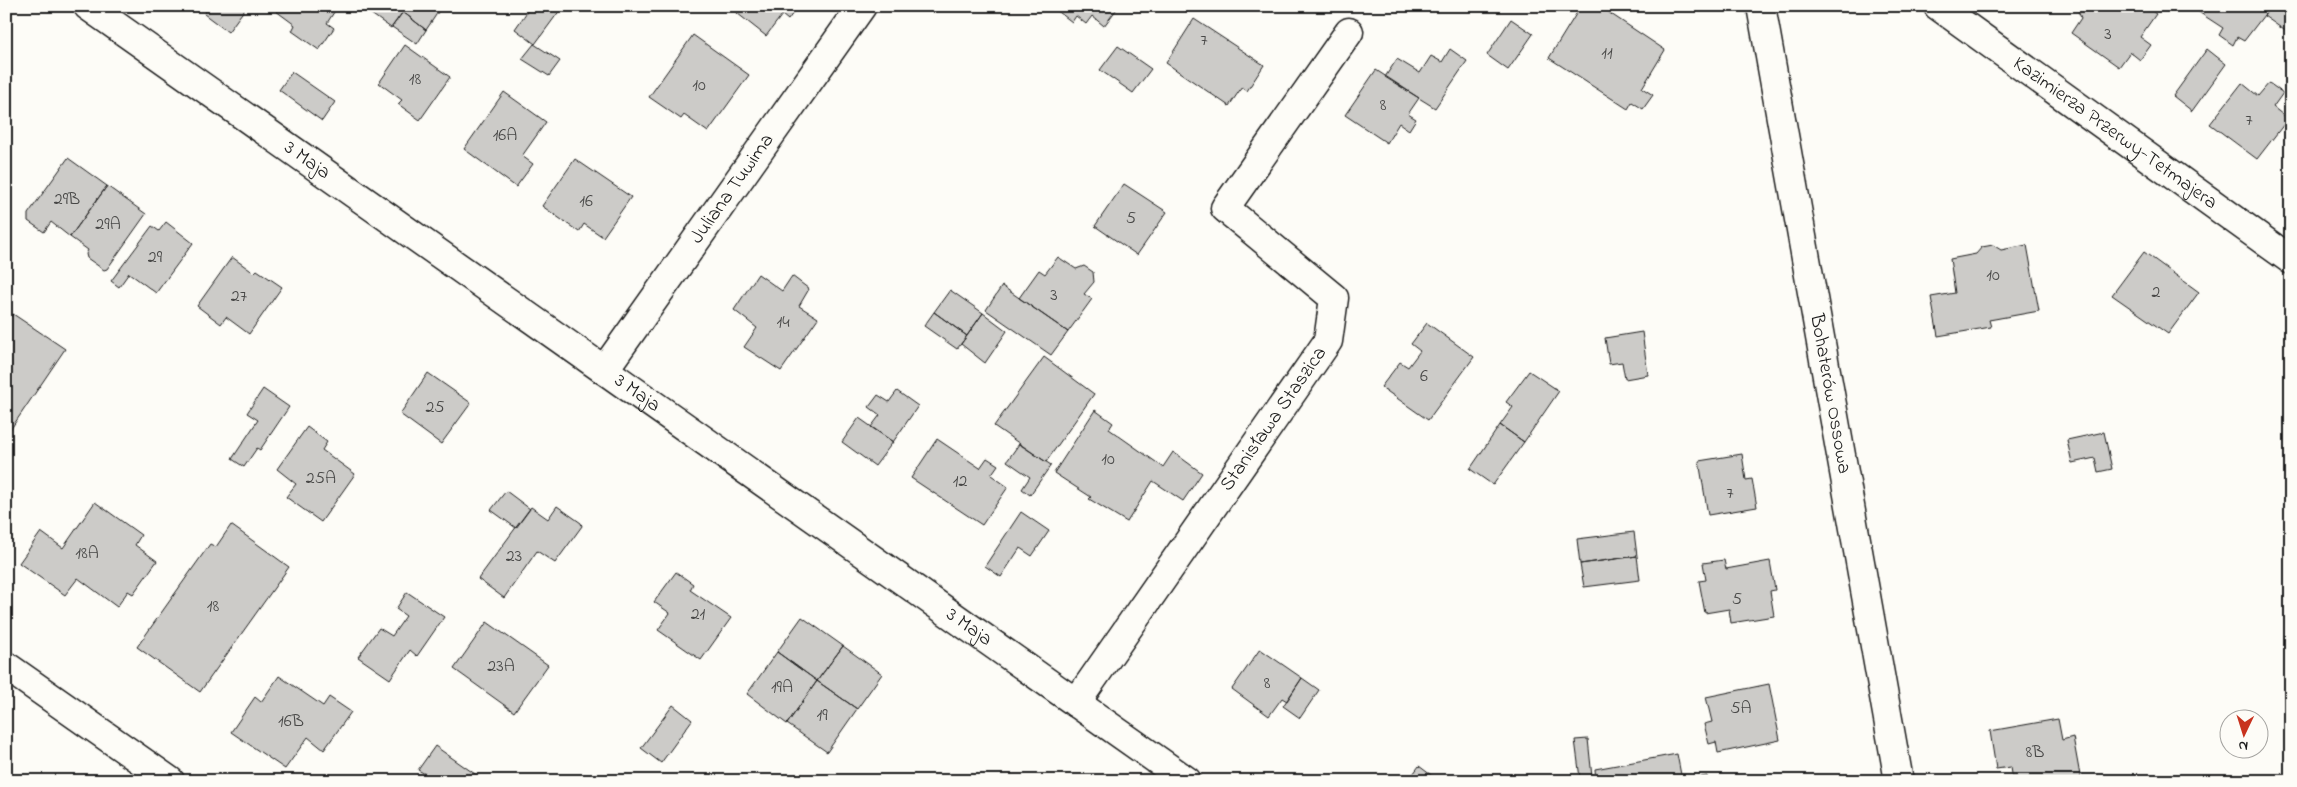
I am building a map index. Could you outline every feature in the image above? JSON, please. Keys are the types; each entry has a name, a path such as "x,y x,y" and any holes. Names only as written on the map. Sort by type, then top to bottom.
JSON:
{"street":[{"name":"3 Maja","path":"88,6 1187,781"},
{"name":"Juliana Tuwima","path":"604,370 862,6"},
{"name":"Bohaterów Ossowa","path":"1761,6 1899,781"},
{"name":"Kazimierza Przerwy-Tetmajera","path":"1938,6 2291,260"},
{"name":"Stanisława Staszica","path":"1076,703 1328,341 1334,298 1225,208 1349,32"},
{"path":"6,666 170,781"}],"building":[{"path":"209,6 247,6 228,32 204,14"},
{"path":"280,6 338,6 327,23 334,28 319,50 292,31 295,25 276,11"},
{"path":"360,6 407,6 391,28"},
{"path":"407,6 442,6 426,30 403,12"},
{"path":"531,6 563,6 535,44 515,29"},
{"path":"728,6 798,6 788,20 782,15 766,36"},
{"path":"1051,6 1119,6 1104,26 1092,16 1086,24 1076,16 1072,22"},
{"path":"1581,6 1599,6 1665,50 1642,88 1653,95 1643,109 1632,102 1628,109 1549,58"},
{"path":"2076,6 2145,6 2156,14 2140,37 2151,45 2140,60 2130,52 2119,67 2071,33 2081,18"},
{"path":"2196,6 2271,6 2244,41 2237,37 2233,45 2219,35 2223,28 2194,9"},
{"path":"2271,6 2291,6 2291,28 2287,32 2264,16"},
{"path":"403,12 426,30 417,44 392,27"},
{"path":"1194,19 1264,65 1247,91 1242,87 1229,106 1166,63"},
{"path":"1511,19 1533,34 1508,70 1487,55"},
{"path":"693,35 749,75 708,132 684,115 681,119 649,97"},
{"path":"534,44 560,61 549,76 522,59"},
{"path":"405,45 450,77 420,120 398,104 402,100 379,83"},
{"path":"1118,46 1151,69 1133,93 1100,70"},
{"path":"1450,49 1467,61 1435,108 1385,77 1397,59 1420,73 1431,56 1442,62"},
{"path":"2207,49 2226,64 2192,111 2173,96"},
{"path":"1376,70 1419,98 1408,114 1416,119 1409,130 1399,123 1387,143 1345,115"},
{"path":"292,72 335,102 322,121 279,90"},
{"path":"2242,83 2258,96 2269,83 2283,93 2273,107 2288,119 2257,159 2210,124"},
{"path":"504,92 546,122 522,156 533,164 516,187 464,149"},
{"path":"68,158 107,186 70,237 51,222 44,232 28,221 28,214"},
{"path":"575,159 631,197 603,237 584,224 579,232 542,206"},
{"path":"1124,184 1167,212 1137,255 1095,226"},
{"path":"107,186 146,214 107,269 104,270 87,258 88,250 70,237"},
{"path":"166,222 193,243 156,293 129,273 119,287 111,281 152,226 159,231"},
{"path":"1993,245 2001,250 2027,245 2039,311 1989,320 1991,327 1938,336 1931,297 1955,293 1950,259 1976,254 1982,247"},
{"path":"2144,252 2199,292 2168,334 2112,295"},
{"path":"232,257 254,273 257,270 282,287 249,334 226,317 221,324 197,306"},
{"path":"1058,257 1076,269 1084,266 1093,272 1094,282 1084,294 1092,299 1068,332 1019,298 1039,270 1045,274"},
{"path":"758,274 782,291 792,276 809,289 799,306 818,318 781,371 744,347 757,328 734,310"},
{"path":"1002,286 1068,332 1051,355 986,310"},
{"path":"950,290 983,313 967,336 934,312"},
{"path":"934,312 967,336 957,349 924,326"},
{"path":"983,313 1007,331 985,363 961,344"},
{"path":"13,314 65,349 6,436 6,323"},
{"path":"1427,323 1474,357 1428,420 1381,387 1400,362 1408,367 1420,351 1411,344"},
{"path":"1642,332 1648,375 1625,379 1622,362 1609,364 1605,338"},
{"path":"1044,357 1094,394 1046,462 994,426"},
{"path":"1529,371 1559,391 1524,442 1500,425 1513,407 1506,402"},
{"path":"428,373 471,403 441,444 400,414"},
{"path":"263,389 289,407 260,450 257,448 244,467 232,459 258,420 247,413"},
{"path":"897,391 918,406 893,442 871,427 880,415 869,407 878,395 889,402"},
{"path":"1095,410 1113,423 1109,429 1163,467 1173,452 1202,473 1183,501 1153,481 1127,522 1089,499 1091,497 1054,473"},
{"path":"859,418 893,442 875,466 842,442"},
{"path":"1500,425 1524,442 1493,485 1470,469"},
{"path":"307,427 327,442 322,450 355,474 321,522 286,497 296,484 277,469"},
{"path":"2104,432 2112,469 2098,472 2095,458 2072,463 2067,440"},
{"path":"937,439 980,468 987,458 998,465 991,475 1008,487 982,525 911,478"},
{"path":"1019,444 1051,465 1030,495 1022,489 1030,477 1007,461"},
{"path":"1742,454 1746,480 1752,479 1757,507 1708,515 1699,461"},
{"path":"506,491 530,509 516,528 491,510"},
{"path":"95,502 141,535 135,545 157,561 133,594 128,591 117,607 78,578 65,595 19,563 41,532 63,548"},
{"path":"557,506 581,523 582,526 555,563 537,551 504,598 478,579 531,507 548,519"},
{"path":"1021,512 1049,531 1032,556 1020,548 1001,577 985,566"},
{"path":"231,525 289,567 200,692 137,647 210,544 216,547"},
{"path":"1634,532 1637,556 1580,564 1577,539"},
{"path":"1637,556 1640,580 1584,587 1580,564"},
{"path":"1724,560 1726,569 1770,561 1775,590 1770,591 1774,616 1731,623 1729,609 1705,613 1699,581 1706,580 1703,563"},
{"path":"676,572 693,584 690,590 731,618 701,660 658,630 670,613 654,602"},
{"path":"407,592 444,617 417,656 410,650 390,679 358,657 379,628 392,636 406,616 396,609"},
{"path":"802,617 843,646 817,681 777,652"},
{"path":"487,622 548,665 514,712 454,669"},
{"path":"843,646 882,674 857,709 817,681"},
{"path":"1260,649 1302,678 1287,701 1282,698 1269,716 1232,689"},
{"path":"777,652 817,681 787,724 747,694"},
{"path":"279,676 323,706 329,697 351,712 324,750 308,737 285,769 231,732 255,697 261,702"},
{"path":"1302,678 1319,690 1300,718 1283,706"},
{"path":"817,681 857,709 827,752 787,724"},
{"path":"1769,684 1780,740 1718,753 1716,742 1709,744 1704,724 1712,722 1706,697"},
{"path":"673,705 692,720 661,763 641,748"},
{"path":"2058,719 2062,740 2073,737 2081,781 2013,781 2011,767 1996,769 1990,731"},
{"path":"1588,739 1592,777 1580,778 1575,740"},
{"path":"435,746 485,781 420,781 425,774 418,770"},
{"path":"1677,754 1682,780 1596,781 1595,769"},
{"path":"1419,766 1439,781 1408,781"},
{"path":"1707,776 1708,781 1680,781 1682,780"}]}
